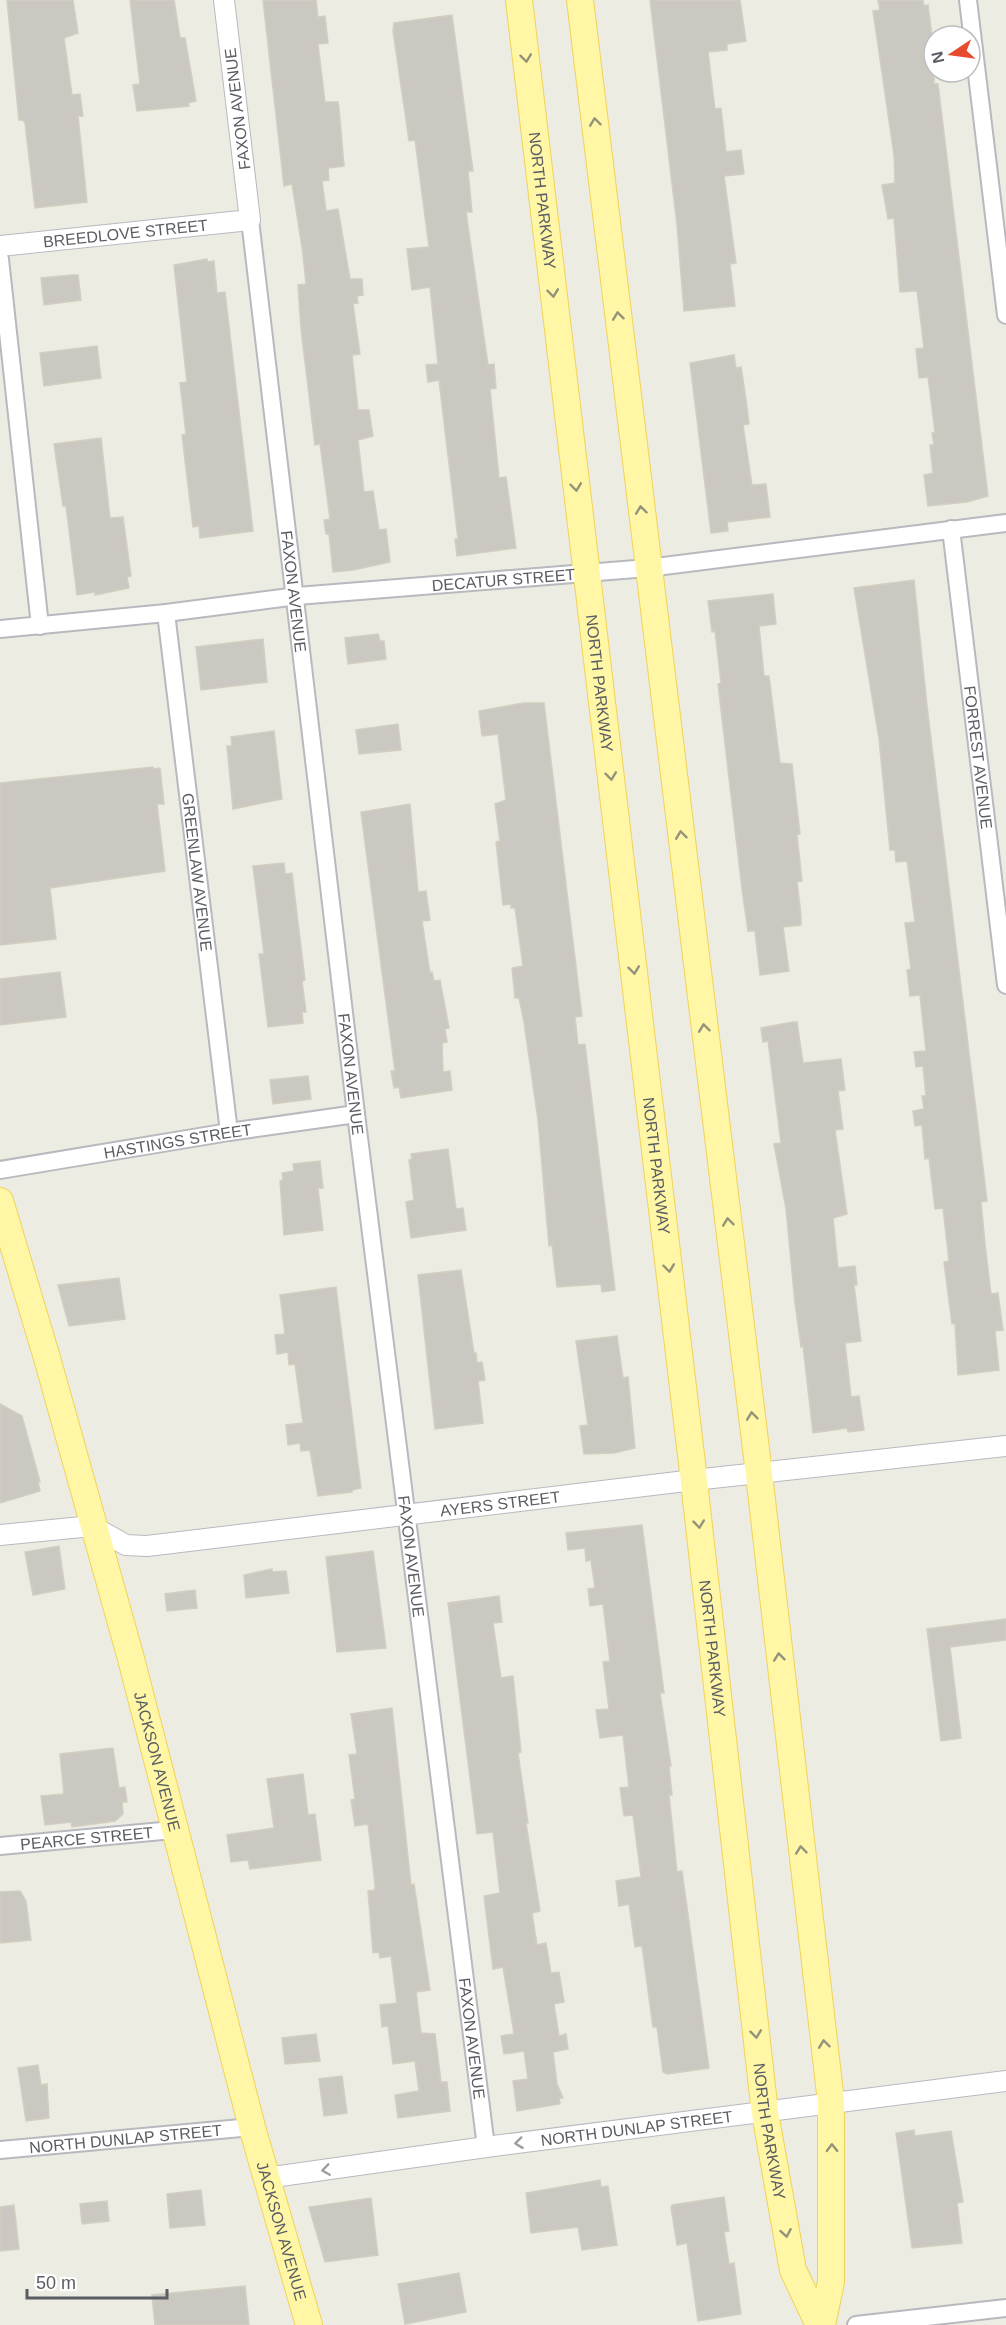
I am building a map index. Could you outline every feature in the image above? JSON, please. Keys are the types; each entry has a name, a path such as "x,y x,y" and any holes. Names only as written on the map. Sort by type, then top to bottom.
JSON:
{"main road":[{"name":"NORTH PARKWAY","path":"519,0 694,1480 765,2113 793,2271 820,2325"},
{"name":"NORTH PARKWAY","path":"580,0 759,1474 831,2102 831,2282 820,2325"},
{"name":"JACKSON AVENUE","path":"0,1201 47,1358 92,1526 130,1655 173,1830 252,2127 309,2325"}],"street":[{"name":"FAXON AVENUE","path":"224,0 297,596 356,1114 486,2147"},
{"path":"968,0 1006,315"},
{"name":"BREEDLOVE STREET","path":"0,246 250,220"},
{"path":"0,259 40,626"},
{"name":"DECATUR STREET","path":"0,629 166,613 297,596 648,568 1006,523"},
{"name":"FORREST AVENUE","path":"951,530 1006,985"},
{"name":"GREENLAW AVENUE","path":"166,613 230,1132"},
{"name":"HASTINGS STREET","path":"0,1170 356,1114"},
{"name":"AYERS STREET","path":"92,1526 126,1545 147,1546 694,1480 1006,1446"},
{"path":"0,1535 92,1526"},
{"name":"PEARCE STREET","path":"0,1846 173,1830"},
{"name":"NORTH DUNLAP STREET","path":"266,2178 486,2147 1006,2081"},
{"name":"NORTH DUNLAP STREET","path":"0,2150 252,2127"},
{"path":"856,2325 1006,2308"}],"building":[{"path":"7,0 73,0 78,33 64,38 72,95 80,94 83,116 78,116 87,202 35,208 25,123 19,120"},
{"path":"130,0 174,0 180,38 185,38 196,101 188,103 189,106 137,111 133,85 140,84"},
{"path":"263,0 316,0 318,17 325,16 328,43 318,44 325,102 338,102 344,166 328,168 329,180 322,181 326,211 338,209 350,279 362,279 363,295 357,296 358,303 353,304 360,354 352,355 358,410 369,410 373,436 358,440 364,492 373,491 379,530 386,529 390,562 353,570 333,572 329,534 326,534 324,520 330,519 320,444 315,445 301,329 298,285 306,284 303,254 292,184 284,186"},
{"path":"650,0 740,0 746,41 727,44 727,50 708,52 715,109 721,108 726,152 741,150 744,174 724,176 736,263 730,264 735,306 684,311 677,225"},
{"path":"878,0 923,0 924,6 928,5 930,24 922,24 922,84 938,84 988,496 967,502 928,506 924,475 933,473 930,445 934,445 932,433 935,433 928,377 919,378 916,349 924,348 917,291 900,292 894,218 888,219 882,185 895,183 894,155 873,11 880,10"},
{"path":"452,15 473,171 468,171 472,212 466,212 488,365 494,364 496,388 490,389 499,478 506,477 516,548 457,556 455,539 458,539 439,380 428,382 426,365 438,364 430,287 412,290 407,249 429,247 415,140 409,141 393,31 394,23"},
{"path":"207,259 207,262 214,261 217,293 225,292 253,531 200,538 199,526 193,527 182,435 186,434 180,383 187,382 174,265"},
{"path":"78,275 81,300 44,305 41,278"},
{"path":"97,346 101,378 44,386 40,353"},
{"path":"734,355 736,368 741,367 746,399 749,424 743,425 752,485 766,484 770,517 727,522 728,531 711,533 690,363"},
{"path":"101,438 110,518 123,517 131,576 127,577 129,588 95,595 95,592 77,595 66,506 63,506 54,444"},
{"path":"914,580 987,1201 981,1202 985,1244 991,1294 998,1293 1003,1330 995,1331 999,1370 958,1375 955,1323 952,1324 944,1262 949,1261 943,1208 935,1209 929,1158 925,1159 922,1125 915,1126 913,1111 924,1109 922,1096 926,1096 923,1066 916,1067 914,1052 926,1051 920,995 910,996 907,970 911,969 905,923 915,922 907,861 896,862 895,850 890,850 879,739 854,588"},
{"path":"773,594 776,624 759,626 764,676 769,676 780,763 792,764 800,834 797,835 802,881 797,882 801,925 783,927 789,971 760,975 755,931 748,931 742,889 718,684 721,683 715,631 712,632 708,601"},
{"path":"378,634 380,641 384,641 386,659 348,664 345,638"},
{"path":"263,639 267,682 201,690 196,647"},
{"path":"524,703 544,703 582,1016 575,1017 578,1045 585,1044 615,1290 602,1292 601,1284 557,1287 552,1245 549,1246 538,1120 524,1022 519,998 515,998 512,968 523,966 515,908 511,908 511,904 503,905 496,842 500,841 495,804 506,800 498,734 482,736 479,711"},
{"path":"398,724 401,750 359,754 356,730"},
{"path":"274,731 282,799 233,809 227,746 232,746 231,737"},
{"path":"153,767 153,769 160,768 164,804 157,804 165,871 50,888 56,939 0,945 0,783"},
{"path":"410,804 418,892 426,891 430,920 422,921 430,973 432,972 434,981 440,980 449,1028 445,1029 447,1042 442,1043 443,1072 450,1071 452,1090 401,1098 399,1087 394,1088 391,1071 395,1071 361,812"},
{"path":"284,863 285,874 292,873 305,980 302,981 306,1012 302,1012 303,1023 268,1027 259,954 264,954 253,866"},
{"path":"60,972 66,1017 0,1025 0,979"},
{"path":"797,1022 803,1063 841,1059 845,1090 838,1091 843,1129 835,1130 847,1214 833,1218 838,1268 855,1266 857,1285 854,1285 861,1341 845,1343 851,1397 859,1396 864,1430 848,1432 847,1428 813,1433 803,1346 801,1347 795,1303 786,1209 774,1144 781,1143 768,1041 763,1042 761,1028"},
{"path":"308,1076 311,1099 273,1104 270,1080"},
{"path":"448,1149 456,1209 463,1208 466,1230 411,1238 406,1202 414,1200 409,1160 412,1159 411,1154"},
{"path":"320,1161 323,1188 318,1188 323,1230 284,1235 280,1181 283,1180 282,1173 294,1171 293,1164"},
{"path":"461,1270 474,1353 476,1353 477,1363 482,1362 485,1380 478,1381 483,1423 435,1429 418,1275"},
{"path":"119,1278 125,1319 69,1326 58,1285"},
{"path":"336,1287 361,1488 352,1490 352,1492 318,1496 310,1450 301,1451 300,1443 288,1445 286,1425 303,1423 295,1364 289,1365 288,1352 277,1354 275,1335 285,1334 280,1295"},
{"path":"617,1336 623,1378 628,1377 635,1448 614,1453 584,1454 580,1426 588,1425 576,1341"},
{"path":"0,1404 22,1416 40,1482 38,1482 40,1491 0,1503"},
{"path":"642,1525 664,1693 660,1693 671,1766 669,1766 672,1795 669,1795 677,1872 682,1871 709,2068 667,2074 663,2072 657,2027 653,2027 642,1946 635,1947 629,1904 619,1906 616,1881 641,1877 633,1815 624,1816 620,1788 629,1787 623,1735 600,1738 596,1710 609,1709 603,1662 610,1661 603,1604 590,1606 588,1589 595,1588 591,1560 586,1561 585,1548 568,1550 566,1533"},
{"path":"59,1546 65,1589 33,1595 25,1552"},
{"path":"373,1551 386,1648 337,1652 326,1557"},
{"path":"272,1569 272,1572 286,1571 289,1593 246,1598 244,1575"},
{"path":"195,1590 197,1608 167,1611 165,1594"},
{"path":"499,1596 502,1622 493,1623 501,1678 513,1676 521,1752 518,1753 528,1823 526,1823 540,1911 532,1913 537,1945 546,1943 551,1973 559,1972 564,2002 554,2004 559,2036 566,2034 568,2049 553,2052 557,2084 563,2098 559,2098 560,2104 517,2111 513,2081 528,2079 524,2051 504,2054 501,2036 514,2034 503,1967 493,1969 484,1896 500,1893 493,1832 477,1834 448,1603"},
{"path":"1006,1619 1006,1640 950,1647 961,1738 941,1741 927,1629"},
{"path":"392,1708 411,1885 414,1884 430,1990 416,1992 421,2033 435,2034 441,2082 447,2082 450,2111 398,2118 395,2095 419,2091 415,2061 393,2064 388,2026 382,2027 380,2005 397,2003 391,1956 380,1958 379,1952 373,1953 368,1891 375,1890 375,1884 368,1824 355,1826 351,1800 355,1799 349,1755 357,1754 351,1714"},
{"path":"113,1748 119,1788 125,1787 127,1802 122,1802 123,1814 115,1821 72,1827 71,1822 45,1825 41,1796 64,1794 60,1754"},
{"path":"303,1774 308,1815 315,1814 321,1860 250,1869 248,1860 231,1862 227,1835 274,1828 267,1779"},
{"path":"20,1891 26,1901 31,1940 0,1943 0,1892"},
{"path":"316,2034 320,2061 285,2064 282,2038"},
{"path":"38,2065 41,2085 47,2084 49,2118 26,2121 18,2068"},
{"path":"342,2076 347,2113 324,2116 319,2079"},
{"path":"914,2130 915,2136 951,2131 963,2202 957,2203 962,2243 912,2248 896,2133"},
{"path":"600,2180 601,2187 608,2186 617,2245 582,2250 578,2227 531,2233 526,2193"},
{"path":"201,2190 205,2225 170,2228 167,2194"},
{"path":"724,2197 729,2231 724,2232 729,2264 734,2263 741,2314 698,2321 687,2243 677,2245 671,2207"},
{"path":"371,2198 378,2255 325,2262 309,2207"},
{"path":"107,2201 109,2221 82,2224 80,2204"},
{"path":"14,2205 19,2249 0,2251 0,2207"},
{"path":"459,2273 466,2312 405,2324 398,2284"},
{"path":"245,2286 249,2325 155,2325 152,2295"}]}
